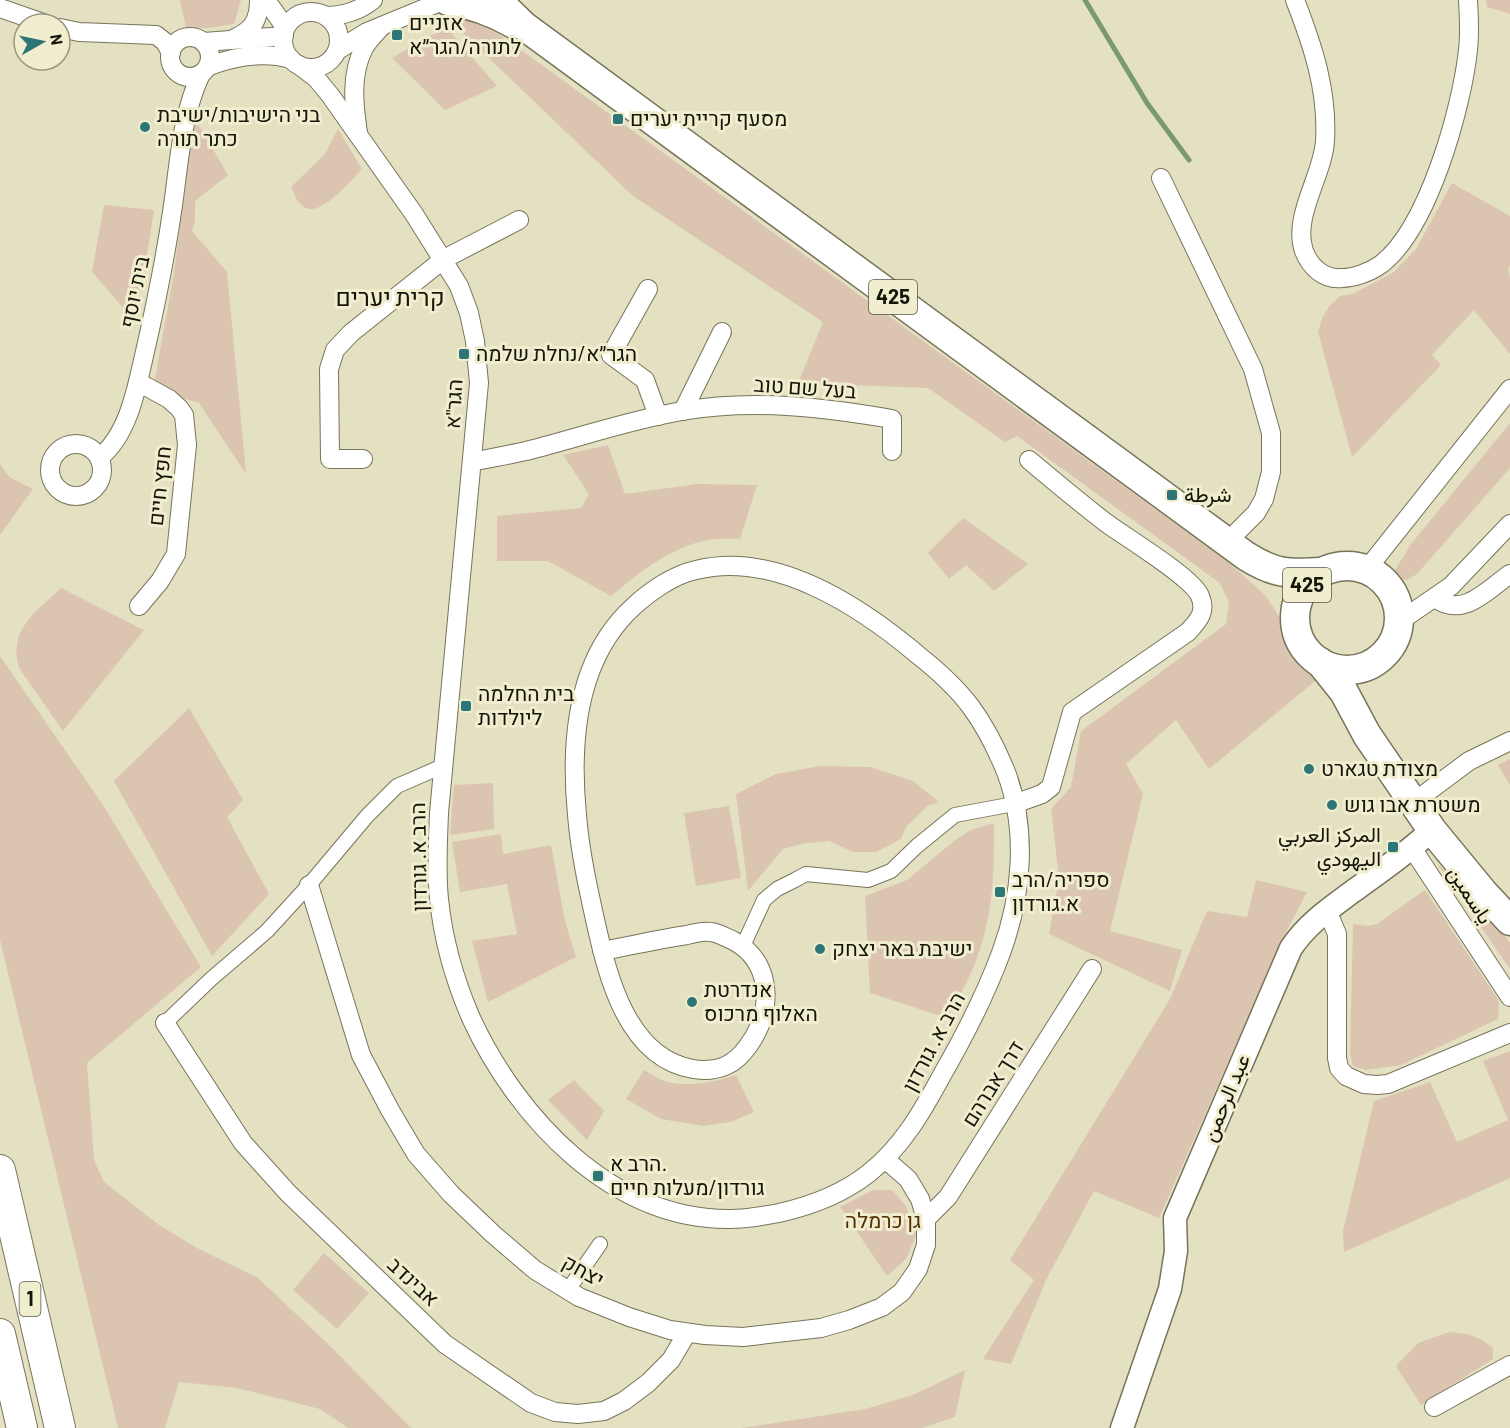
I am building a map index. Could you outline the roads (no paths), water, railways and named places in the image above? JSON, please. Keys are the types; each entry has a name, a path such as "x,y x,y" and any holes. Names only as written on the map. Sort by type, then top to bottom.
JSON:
{"highway":[{"name":"1","path":"0,1170 60,1428"},
{"name":"1","path":"0,1334 22,1428"}],"main road":[{"name":"425","path":"497,0 516,19 540,37 1236,549 1278,587 1287,603 1301,641 1344,692 1361,724 1414,802 1422,839 1483,892 1510,921"},
{"name":"425","path":"442,1 461,3 495,13 540,37"},
{"name":"425","path":"1236,549 1276,572 1291,574 1321,572"},
{"name":"425","path":"1296,627 1295,611 1308,582 1321,572 1336,566 1351,565 1367,569"},
{"path":"1367,569 1381,577 1392,590 1398,605 1400,621"},
{"name":"425","path":"1378,749 1366,722 1364,696 1368,673 1388,651 1396,637 1400,621"},
{"path":"1320,662 1334,668 1348,670 1362,668 1377,661"}],"street":[{"path":"227,41 245,34 253,27 258,19 259,0"},
{"path":"266,0 284,31 284,47 295,62"},
{"path":"279,0 308,12 326,16 338,32 338,50"},
{"path":"326,16 340,16 353,12 374,0"},
{"path":"1295,0 1313,45 1325,108 1325,143 1301,229 1304,250 1313,268 1339,279 1355,276 1379,266 1396,250 1414,224 1443,157 1458,100 1468,51 1468,0"},
{"path":"185,124 190,101 205,70 210,52 204,42 198,38 186,37 175,43 173,61 184,76 195,76 205,70 247,55 278,55 306,68 316,68 325,65 338,50 356,38 442,1"},
{"path":"204,42 227,41 284,31 298,15 308,12"},
{"path":"358,135 353,97 356,68 364,47 382,26"},
{"path":"72,31 156,35 165,42 173,61 185,124"},
{"name":"הגר\"א","path":"295,62 316,78 358,135 444,260 459,286 469,313 475,341 479,383 447,721"},
{"name":"הגר\"א","path":"325,65 326,86 330,95"},
{"name":"בית יוסף","path":"99,458 111,449 119,435 138,382 165,259 185,124"},
{"path":"1161,178 1252,369 1270,434 1271,472 1264,498 1236,549"},
{"path":"363,459 330,459 329,369 335,350 351,333 444,260 519,220"},
{"path":"648,289 611,354 645,380 658,416"},
{"path":"683,411 722,332"},
{"name":"חפץ חיים","path":"138,382 169,399 179,408 184,416 187,446 176,554 160,581 139,606"},
{"path":"1367,569 1510,389"},
{"name":"בעל שם טוב","path":"472,462 658,416 732,406 788,405 840,410 891,419 892,451"},
{"path":"743,946 764,900 786,884 806,874 868,880 891,871 955,815 1014,804 1042,794 1051,787 1072,712 1188,632 1200,618 1203,608 1200,595 1188,582 1106,522 1029,460"},
{"path":"1400,621 1451,586 1510,524"},
{"name":"הרב א. גורדון","path":"447,721 437,859 439,903 450,958 470,1015 495,1063 526,1106 581,1164 622,1190 656,1206 724,1220 755,1218 794,1210 828,1197 864,1178 892,1153 920,1115 983,999 1004,945 1015,903 1020,867 1019,823 1007,776 992,742 971,707 940,673 858,609 805,583 763,569 736,565 698,569 663,585 633,607 615,627 596,657 577,729 574,773 585,878 602,951"},
{"path":"1435,598 1444,605 1456,607 1468,604 1510,574"},
{"path":"1414,802 1469,761 1510,741"},
{"path":"165,1023 211,979 267,931 367,816 397,786 443,766"},
{"name":"عبد الرحمن","path":"1122,1428 1170,1289 1176,1251 1175,1218 1285,961 1298,938 1327,910 1422,839"},
{"name":"ياسمين","path":"1422,839 1510,997"},
{"name":"יצחק","path":"309,885 361,1055 416,1154 451,1194 535,1270 579,1297 670,1330 743,1337 821,1328 882,1307 902,1292 918,1269 926,1245 926,1219 920,1198 908,1179 885,1160"},
{"path":"1327,910 1337,934 1337,1058 1339,1068 1346,1076 1364,1084 1388,1084 1510,1033"},
{"path":"716,932 743,946 759,966 766,985 764,1015 757,1033 744,1052 729,1065 708,1070 685,1068 664,1058 646,1042 626,1015 611,982 602,951 699,933 716,932"},
{"name":"דרך אברהם","path":"926,1219 948,1197 1092,969"},
{"name":"אבינדב","path":"165,1023 243,1143 288,1193 445,1344 531,1403 555,1412 578,1414 604,1411 624,1401 648,1383 671,1360 687,1333"},
{"path":"568,1290 600,1244"},
{"path":"1434,1407 1510,1365"}],"waterway":[{"path":"1085,0 1147,103 1189,160"}],"place":[{"name":"אזניים לתורה/הגר״א","path":"397,35"},
{"name":"מסעף קריית יערים","path":"618,119"},
{"name":"בני הישיבות/ישיבת כתר תורה","path":"145,127"},
{"name":"הגר״א/נחלת שלמה","path":"464,354"},
{"name":"شرطة","path":"1172,495"},
{"name":"בית החלמה ליולדות","path":"466,706"},
{"name":"מצודת טגארט","path":"1309,769"},
{"name":"משטרת אבו גוש","path":"1332,805"},
{"name":"المركز العربي اليهودي","path":"1393,847"},
{"name":"ספריה/הרב א.גורדון","path":"1000,892"},
{"name":"ישיבת באר יצחק","path":"820,949"},
{"name":"אנדרטת האלוף מרכוס","path":"692,1002"},
{"name":"הרב א. גורדון/מעלות חיים","path":"598,1176"}],"district":[{"name":"קרית יערים","path":"390,298"}],"park label":[{"name":"גן כרמלה","path":"883,1221"}]}
